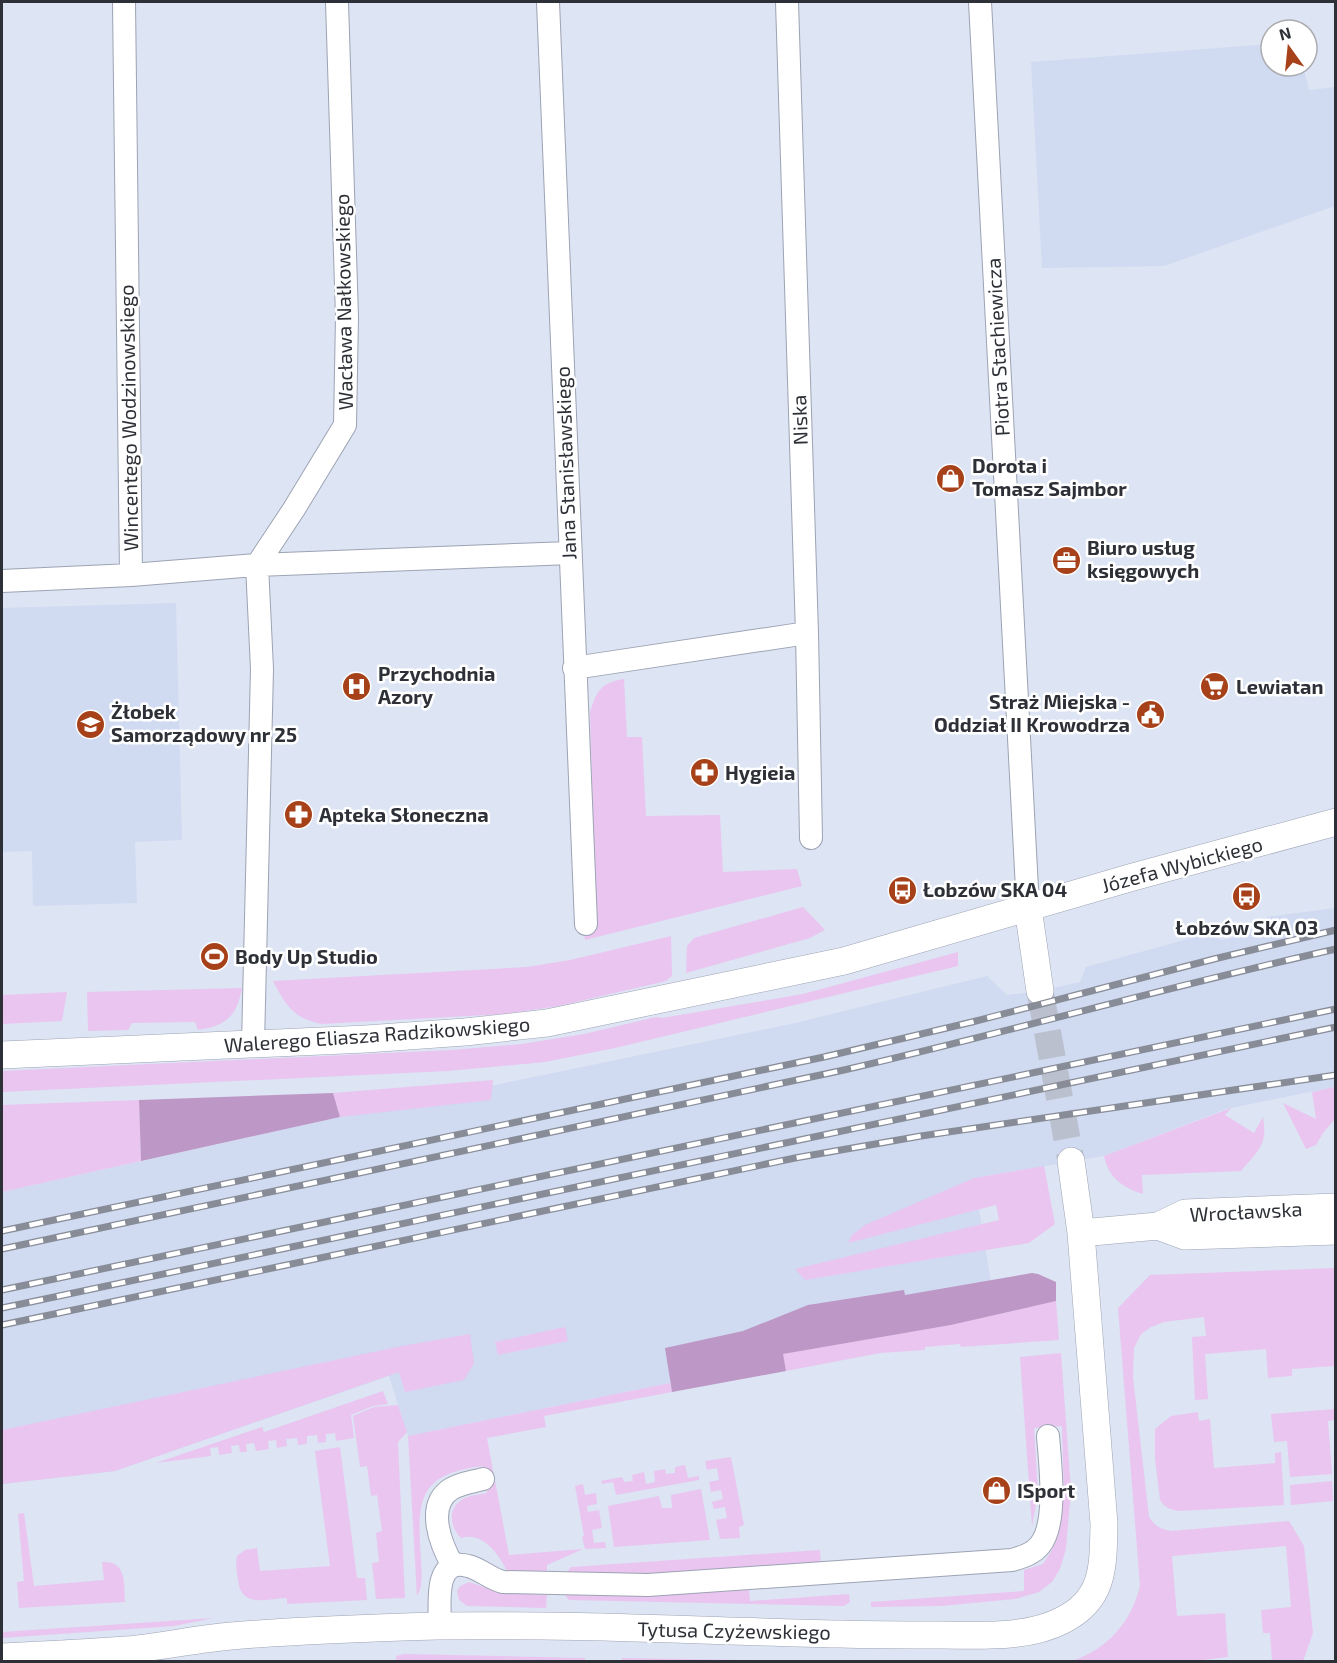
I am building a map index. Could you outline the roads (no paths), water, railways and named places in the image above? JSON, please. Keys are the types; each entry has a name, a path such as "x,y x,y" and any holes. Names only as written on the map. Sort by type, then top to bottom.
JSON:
{"street":[{"name":"Wincentego Wodzinowskiego","path":"124,2 131,575 257,565 570,553"},
{"name":"Wacława Nałkowskiego","path":"257,565 345,425 347,317 337,2"},
{"name":"Jana Stanisławskiego","path":"548,2 586,924"},
{"name":"Niska","path":"788,2 811,838"},
{"name":"Piotra Stachiewicza","path":"980,2 1028,908"},
{"path":"253,1044 262,669 257,565"},
{"path":"2,581 131,575"},
{"path":"574,668 807,633"},
{"name":"Józefa Wybickiego","path":"1028,908 1335,822"},
{"path":"1028,908 1040,991"},
{"name":"Walerego Eliasza Radzikowskiego","path":"2,1055 377,1039 547,1023 844,961 1028,908"},
{"path":"1071,1161 1082,1233"},
{"name":"Wrocławska","path":"1082,1233 1158,1226 1185,1213 1335,1207"},
{"name":"Wrocławska","path":"1158,1226 1185,1236 1335,1230"},
{"name":"Tytusa Czyżewskiego","path":"2,1657 126,1650 237,1636 440,1626 982,1635 1025,1631 1063,1621 1076,1613 1095,1592 1100,1578 1104,1524 1082,1233"},
{"path":"440,1626 442,1576 448,1568 453,1566 468,1566 491,1579 503,1582 648,1585 1012,1560 1037,1549 1046,1534 1052,1496 1048,1436"},
{"path":"453,1566 441,1540 437,1519 438,1507 441,1499 453,1487 483,1479"}],"tunnel":[{"path":"1040,991 1071,1161"}],"railway":[{"path":"2,1231 824,1057 1336,930"},
{"path":"2,1249 844,1070 1336,949"},
{"path":"2,1290 1336,1009"},
{"path":"2,1308 1336,1027"},
{"path":"2,1325 795,1158 921,1136 1336,1075"}],"place":[{"name":"Dorota i Tomasz Sajmbor","path":"951,478"},
{"name":"Biuro usług księgowych","path":"1066,560"},
{"name":"Przychodnia Azory","path":"357,686"},
{"name":"Lewiatan","path":"1215,687"},
{"name":"Straż Miejska - Oddział II Krowodrza","path":"1151,714"},
{"name":"Żłobek Samorządowy nr 25","path":"90,724"},
{"name":"Hygieia","path":"704,773"},
{"name":"Apteka Słoneczna","path":"298,815"},
{"name":"Łobzów SKA 04","path":"902,890"},
{"name":"Łobzów SKA 03","path":"1247,897"},
{"name":"Body Up Studio","path":"214,957"},
{"name":"ISport","path":"996,1491"}]}
